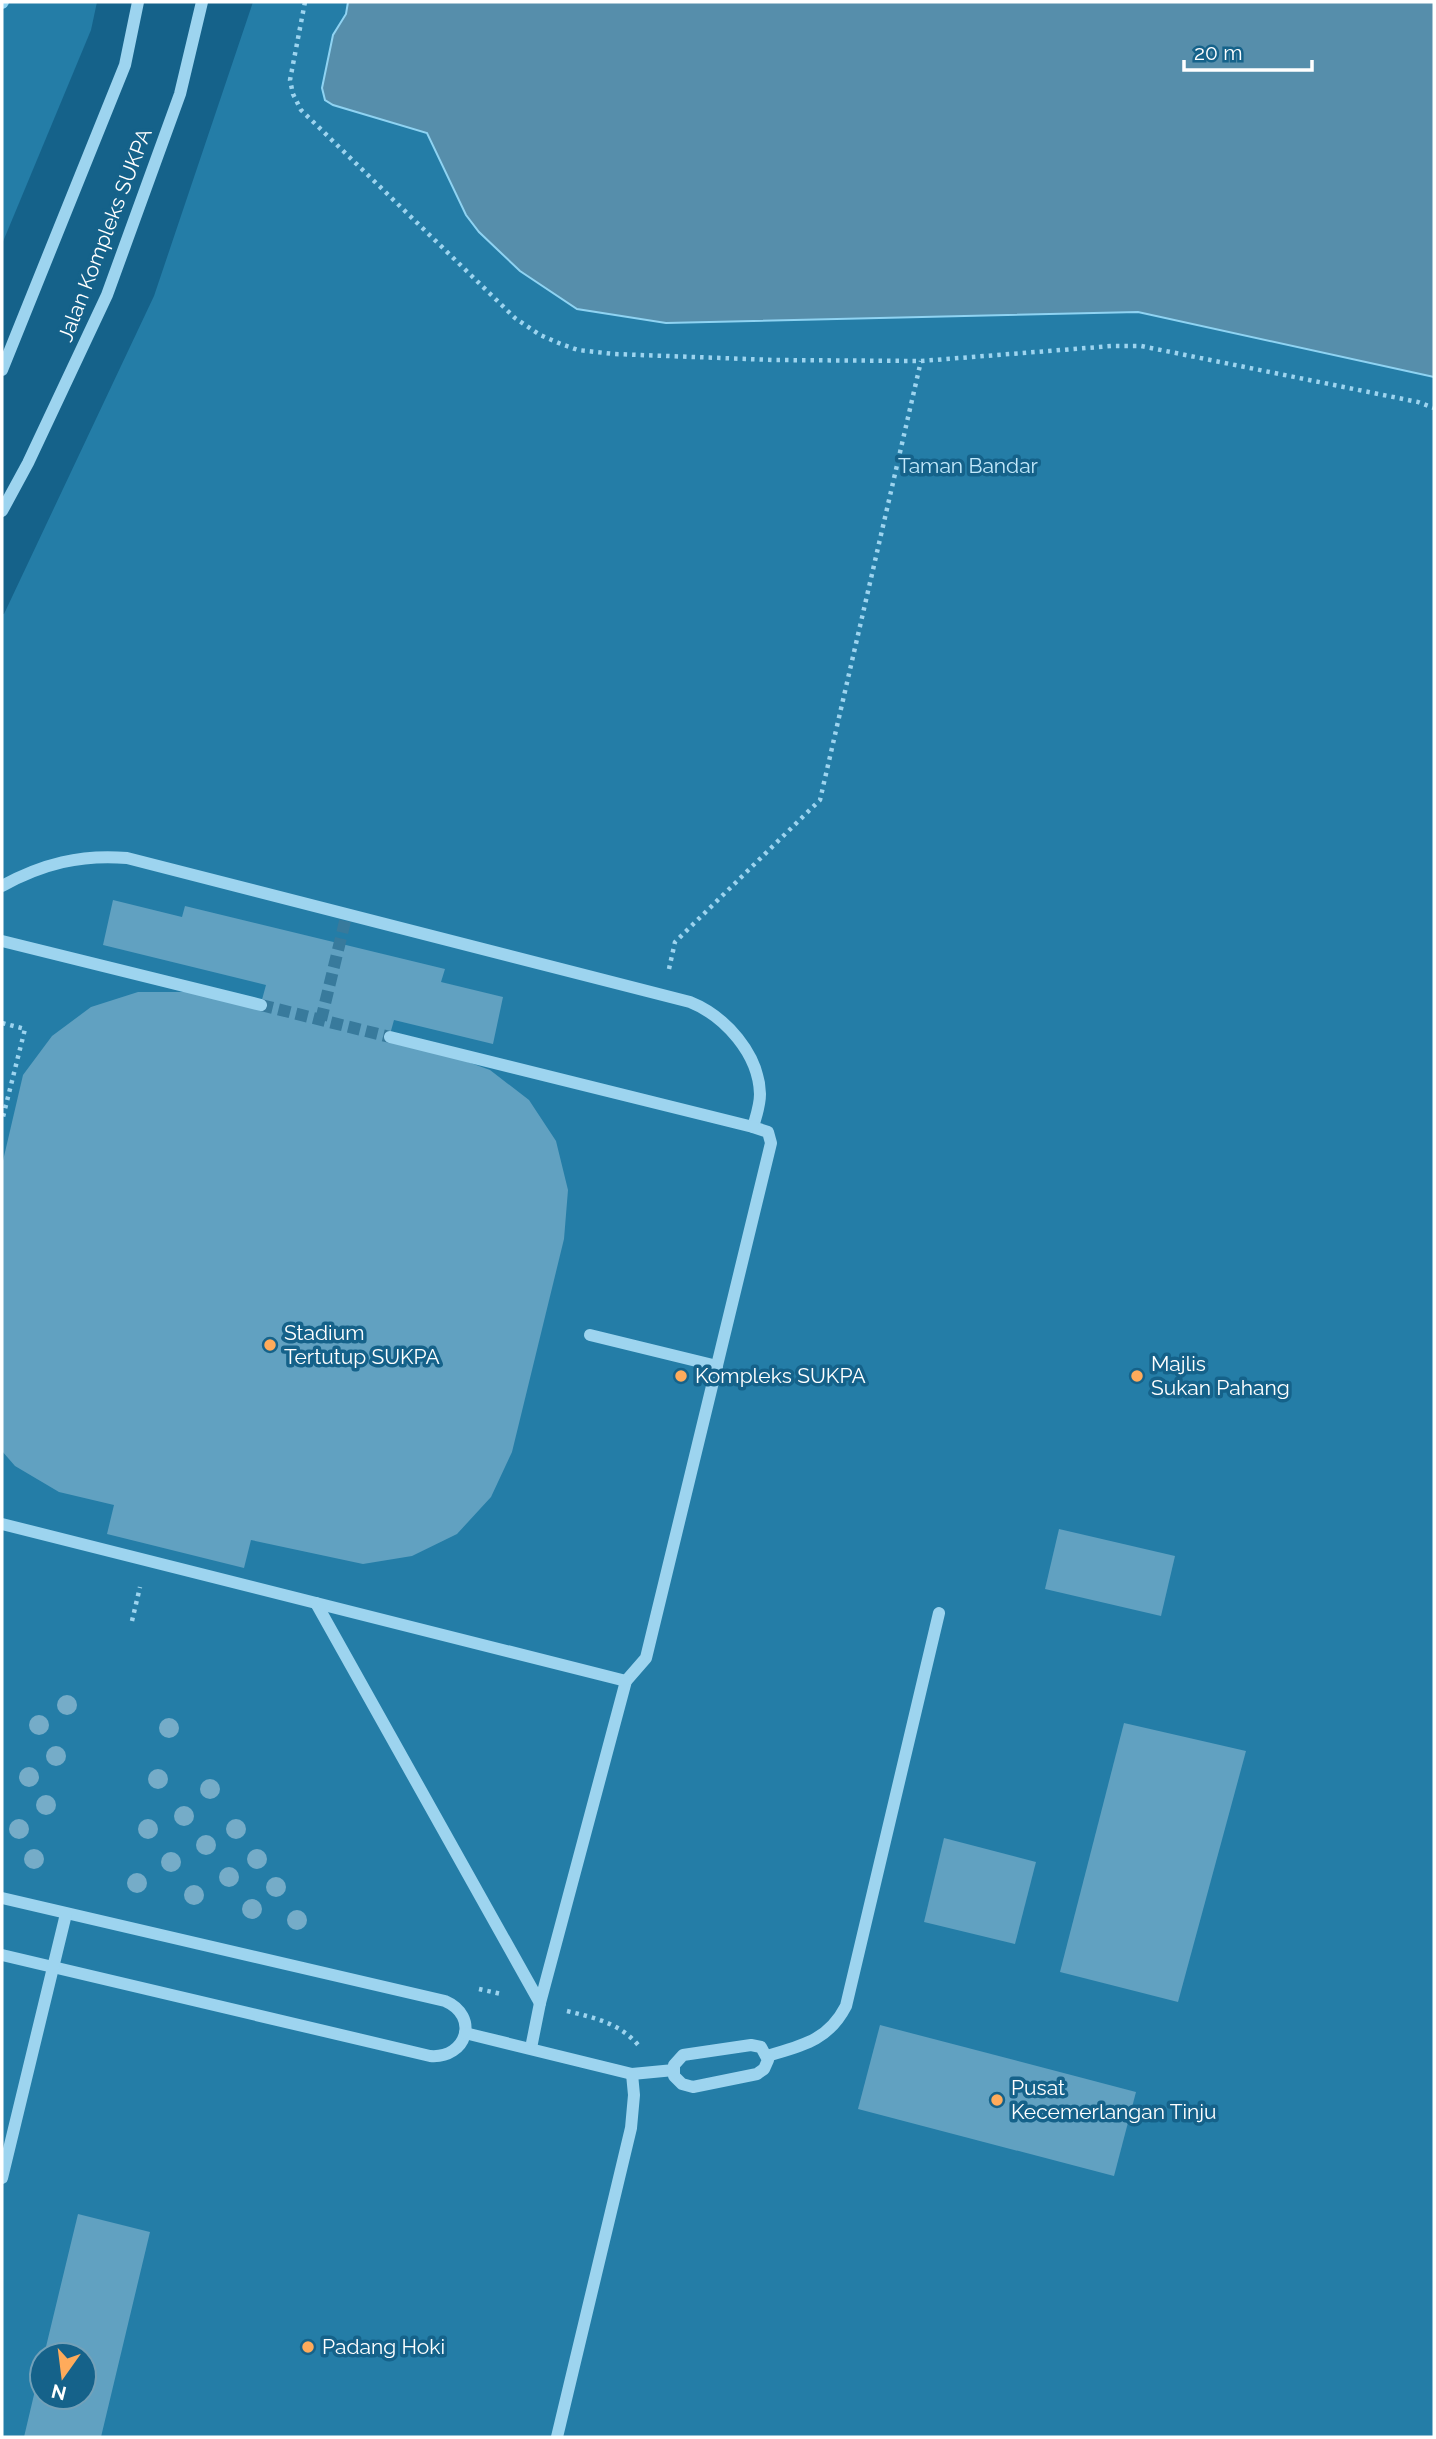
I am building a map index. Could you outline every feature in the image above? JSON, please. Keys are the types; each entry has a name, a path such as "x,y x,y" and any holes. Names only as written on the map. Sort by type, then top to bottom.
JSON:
{"street":[{"name":"Jalan Kompleks SUKPA","path":"2,370 125,65 138,2"},
{"name":"Jalan Kompleks SUKPA","path":"2,511 28,463 107,295 180,94 202,2"},
{"path":"2,886 48,864 96,856 127,858 664,994 702,1007 733,1034 747,1052 760,1091 760,1104 753,1127"},
{"path":"2,941 261,1005"},
{"path":"390,1037 753,1127 768,1132 771,1143 646,1658 626,1681 540,2003 531,2048"},
{"path":"590,1335 717,1366"},
{"path":"2,1524 626,1681"},
{"path":"316,1603 540,2003"},
{"path":"767,2056 819,2038 838,2021 846,2006 939,1613"},
{"path":"2,1898 445,2001 459,2011 466,2026 465,2033 461,2043 448,2055 430,2056 2,1955"},
{"path":"2,2178 65,1914"},
{"path":"465,2033 632,2074 674,2070"},
{"path":"751,2045 761,2047 767,2056 767,2064 757,2074 693,2087 682,2084 674,2076 674,2070 676,2061 688,2052 751,2045"},
{"path":"558,2437 631,2128 634,2095 632,2074"}],"path":[{"path":"305,2 290,80 301,110 515,318 540,335 578,350 774,360 921,361 1141,346 1418,402 1434,408"},
{"path":"664,994 675,942 820,800 921,361"},
{"path":"2,1023 25,1029 2,1121"}],"green space":[{"path":"2,2 97,2 91,30 2,244"},
{"name":"Taman Bandar","path":"253,2 1434,2 1434,2437 2,2437 4,614 154,296"}],"shaded area":[{"path":"348,2 1434,2 1434,377 1138,312 666,323 577,309 520,271 479,232 466,215 427,133 333,105 325,100 322,88 333,35 346,14"}],"building":[{"name":"Stadium Tertutup SUKPA","path":"113,900 182,917 185,906 445,969 441,982 503,997 493,1044 394,1020 389,1038 435,1050 490,1070 529,1100 556,1141 568,1190 564,1239 512,1452 491,1497 457,1534 412,1556 363,1564 251,1540 244,1568 107,1534 114,1505 59,1492 15,1466 2,1451 2,1165 23,1075 52,1036 91,1007 138,992 187,992 260,1007 266,985 103,945"},
{"path":"1059,1529 1175,1556 1161,1616 1045,1589"},
{"path":"1124,1723 1246,1751 1178,2002 1060,1972"},
{"path":"944,1838 1036,1862 1015,1944 924,1922"},
{"name":"Pusat Kecemerlangan Tinju","path":"880,2025 1136,2092 1114,2176 858,2109"},
{"path":"78,2214 150,2232 101,2437 24,2437 30,2411 98,2411 98,2341 47,2341"}],"tunnel":[{"path":"321,1020 347,913"},
{"path":"261,1005 390,1037"}],"place":[{"name":"Stadium Tertutup SUKPA","path":"270,1345"},
{"name":"Kompleks SUKPA","path":"681,1376"},
{"name":"Majlis Sukan Pahang","path":"1137,1376"},
{"name":"Pusat Kecemerlangan Tinju","path":"997,2100"},
{"name":"Padang Hoki","path":"308,2347"}]}
